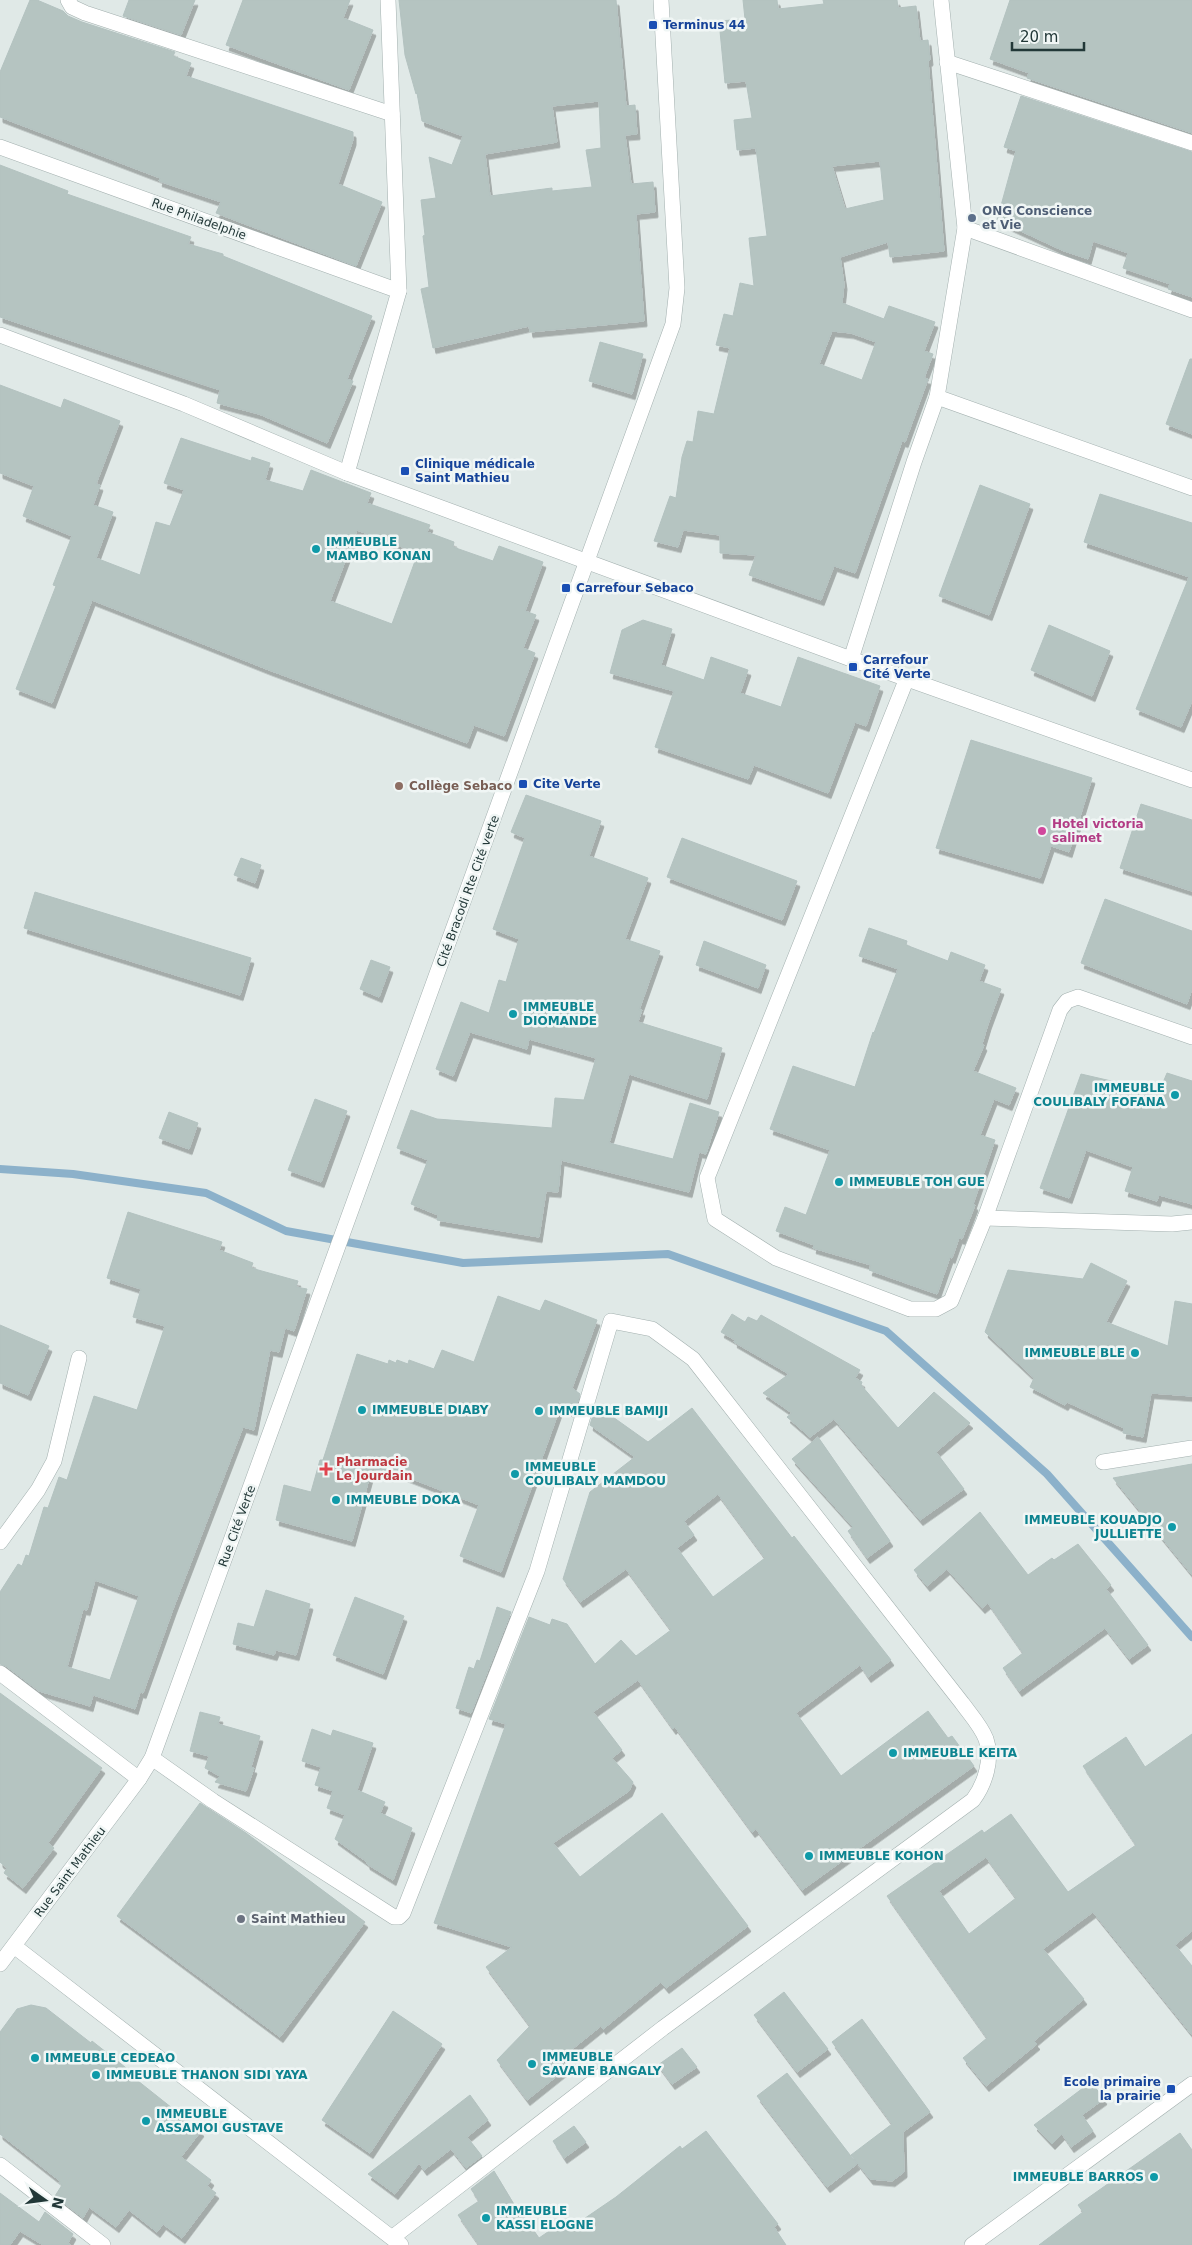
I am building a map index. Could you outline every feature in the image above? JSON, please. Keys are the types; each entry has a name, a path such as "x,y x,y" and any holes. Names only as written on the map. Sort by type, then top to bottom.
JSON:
{"street":[{"path":"68,0 72,7 85,13 392,114"},
{"path":"347,473 399,291 388,0"},
{"name":"Cité Bracodi Rte Cité verte","path":"330,1270 673,324 677,288 661,0"},
{"path":"851,659 914,462 938,397 965,228 941,0"},
{"path":"947,62 1192,143"},
{"name":"Rue Philadelphie","path":"0,147 399,291"},
{"path":"965,228 1192,310"},
{"path":"0,335 184,404 347,473 851,659 1192,780"},
{"path":"938,397 1192,488"},
{"path":"907,678 707,1178 715,1219 776,1258 910,1309 936,1308 951,1301 985,1218 1060,1010 1068,1001 1078,997 1192,1037"},
{"path":"985,1218 1172,1224 1192,1222"},
{"name":"Rue Cité Verte","path":"139,1779 152,1758 330,1270"},
{"path":"14,1946 397,2241 663,2028 973,1800 983,1784 988,1753 986,1740 962,1703 693,1358 652,1329 610,1321 537,1572 403,1913 399,1917 394,1917 152,1758"},
{"path":"0,1542 38,1490 54,1461 79,1358"},
{"path":"1103,1462 1192,1448"},
{"path":"0,1673 139,1779"},
{"name":"Rue Saint Mathieu","path":"0,1964 139,1779"},
{"path":"972,2245 1192,2084"},
{"path":"0,2165 103,2245"}],"building":[{"path":"30,0 37,0 63,11 68,16 82,22 175,52 173,56 191,63 186,76 353,132 353,140 338,184 382,202 356,266 216,213 221,202 159,181 160,178 0,117 0,72"},
{"path":"129,0 195,0 181,35 123,16"},
{"path":"243,0 350,0 343,18 373,30 349,90 226,45"},
{"path":"399,0 616,0 626,106 635,105 637,134 625,135 631,184 653,182 655,212 636,214 644,321 530,332 529,326 433,348 421,289 429,287 421,200 436,198 429,157 452,165 463,136 422,121 417,93 405,55","holes":["599,101 601,148 586,150 592,187 552,191 552,188 490,196 485,154 557,142 552,106"]},
{"path":"743,0 777,0 778,9 824,4 823,0 897,0 898,8 916,6 920,41 928,40 930,60 928,61 944,251 890,257 888,242 840,257 844,284 842,303 884,319 889,306 935,322 924,351 933,354 924,378 928,379 905,442 902,441 855,573 834,566 821,600 749,575 756,555 720,553 720,535 683,530 678,547 654,541 670,496 676,498 682,457 687,441 693,442 698,411 714,414 730,348 716,345 724,314 733,316 740,283 754,286 749,238 767,236 756,148 737,150 734,120 752,118 746,81 725,83 719,21 745,19","holes":["880,161 884,200 845,209 832,166","832,331 851,333 876,342 862,380 819,364"]},
{"path":"1010,0 1192,0 1192,133 1027,78 1029,73 990,59"},
{"path":"1021,96 1192,152 1192,297 1168,289 1170,284 1123,268 1128,253 1093,241 1088,259 1064,251 997,220 1016,151 1004,147"},
{"path":"0,165 68,191 67,194 191,237 188,244 223,254 223,256 372,316 347,379 353,381 327,443 259,414 217,403 220,390 0,317"},
{"path":"600,342 643,354 632,394 589,381"},
{"path":"1190,359 1192,359 1192,434 1166,424"},
{"path":"0,385 61,408 64,399 120,421 96,484 100,485 93,505 113,512 96,558 140,575 156,522 170,526 184,490 164,483 181,438 251,461 252,457 270,463 265,480 303,491 311,470 371,493 367,503 430,525 427,532 454,542 453,547 493,561 499,546 543,562 525,611 536,615 523,648 535,653 504,736 474,725 467,743 269,670 92,600 52,703 16,689 56,586 53,585 72,536 23,516 34,486 0,473","holes":["357,530 418,553 392,624 330,601"]},
{"path":"980,485 1030,504 989,615 939,596"},
{"path":"1100,494 1192,523 1192,701 1181,727 1136,709 1189,577 1084,542"},
{"path":"643,620 672,629 661,665 704,680 711,657 748,670 740,693 781,707 798,657 880,686 866,726 855,722 828,793 754,765 748,779 655,747 674,691 610,673 622,630"},
{"path":"1049,625 1110,651 1092,696 1031,670"},
{"path":"971,740 1092,778 1069,852 1051,846 1040,878 936,848"},
{"path":"526,795 601,821 589,856 648,878 625,939 660,951 639,1010 642,1010 638,1022 722,1048 707,1099 629,1074 609,1143 673,1159 690,1103 719,1112 706,1154 699,1152 689,1192 561,1160 558,1192 546,1191 539,1237 437,1220 438,1215 411,1204 428,1160 397,1148 411,1110 437,1119 552,1128 555,1098 584,1100 596,1058 529,1039 527,1049 470,1032 453,1076 436,1069 461,1002 489,1013 499,980 506,982 519,939 493,929 525,838 511,832"},
{"path":"1141,804 1192,820 1192,891 1120,868"},
{"path":"682,838 797,881 782,920 667,877"},
{"path":"241,858 261,865 255,883 234,875"},
{"path":"35,892 251,958 240,995 24,928"},
{"path":"1105,899 1192,931 1192,989 1187,1004 1081,963"},
{"path":"869,928 907,941 906,945 948,961 951,952 985,965 979,981 1001,989 988,1024 982,1044 984,1045 973,1071 1016,1088 1009,1105 994,1099 980,1135 995,1140 973,1204 975,1205 962,1239 959,1238 952,1258 950,1257 937,1294 869,1270 871,1265 813,1248 814,1245 776,1231 785,1207 806,1215 830,1150 770,1129 793,1066 855,1087 873,1032 898,969 859,956"},
{"path":"704,941 766,965 758,988 696,965"},
{"path":"371,960 390,967 379,997 360,989"},
{"path":"1167,1073 1192,1081 1192,1204 1159,1195 1157,1201 1125,1191 1133,1167 1086,1150 1069,1198 1040,1188 1081,1074 1159,1092"},
{"path":"315,1099 347,1111 321,1182 288,1170"},
{"path":"169,1112 198,1123 189,1149 159,1138"},
{"path":"128,1212 222,1242 219,1250 253,1263 251,1268 298,1281 296,1287 307,1289 294,1331 285,1328 279,1352 270,1350 254,1430 243,1427 143,1693 140,1692 135,1709 93,1695 90,1706 39,1691 6,1666 0,1664 0,1592 18,1564 22,1566 26,1555 29,1556 44,1507 48,1508 59,1477 67,1480 94,1396 137,1410 165,1326 133,1317 141,1289 107,1278","holes":["95,1580 139,1596 110,1680 67,1667 83,1609 87,1610"]},
{"path":"1091,1263 1127,1281 1106,1322 1168,1346 1175,1301 1192,1304 1192,1396 1151,1393 1143,1437 1123,1433 1124,1428 1067,1402 1065,1405 1030,1387 1034,1378 985,1332 1008,1270 1083,1279"},
{"path":"498,1296 540,1311 545,1300 597,1320 572,1388 580,1394 574,1414 561,1405 501,1572 460,1556 479,1505 392,1471 391,1475 372,1468 352,1541 276,1520 284,1485 311,1492 320,1460 323,1460 357,1354 388,1364 389,1360 396,1363 397,1360 408,1364 409,1360 434,1369 442,1350 474,1362"},
{"path":"732,1314 745,1322 748,1317 757,1321 761,1315 860,1370 855,1378 862,1382 861,1385 898,1428 934,1392 970,1423 936,1452 964,1489 920,1520 834,1419 810,1437 787,1417 792,1413 763,1393 789,1374 734,1342 735,1340 721,1332"},
{"path":"0,1325 49,1346 28,1395 0,1383"},
{"path":"596,1405 648,1442 692,1408 792,1538 794,1536 891,1660 868,1677 860,1665 796,1713 841,1776 928,1711 948,1738 952,1736 974,1766 802,1890 756,1829 752,1832 638,1680 593,1712 622,1750 612,1758 633,1782 629,1791 553,1843 580,1877 662,1813 748,1926 666,1988 661,1982 603,2029 601,2026 560,2059 567,2068 527,2100 497,2060 530,2026 486,1967 512,1947 434,1923 506,1724 489,1719 529,1617 550,1625 552,1619 567,1624 595,1664 621,1640 636,1656 671,1630 626,1569 580,1602 563,1579 590,1492 635,1457 590,1425","holes":["718,1494 765,1558 713,1597 677,1548 694,1535 684,1521"]},
{"path":"818,1437 890,1541 867,1558 848,1531 853,1527 792,1459"},
{"name":"IMMEUBLE KOUADJO JULLIETTE","path":"1192,1464 1192,1575 1113,1478"},
{"path":"980,1512 1028,1575 1052,1558 1054,1560 1078,1544 1111,1585 1106,1589 1148,1645 1129,1659 1105,1628 1019,1691 1003,1668 1023,1653 988,1603 982,1608 947,1569 927,1586 914,1570"},
{"path":"266,1590 310,1604 296,1655 276,1650 274,1655 233,1644 238,1623 254,1627"},
{"path":"355,1597 404,1616 383,1674 333,1655"},
{"path":"497,1607 511,1612 471,1713 456,1708 469,1667 474,1669 477,1660 480,1661"},
{"path":"0,1693 102,1768 48,1843 54,1848 23,1888 4,1873 7,1868 0,1862"},
{"path":"200,1712 220,1717 218,1724 260,1736 251,1767 254,1768 246,1791 215,1782 220,1776 205,1768 209,1756 190,1751"},
{"path":"312,1729 331,1736 333,1730 373,1743 357,1790 385,1802 380,1813 412,1828 393,1880 367,1864 367,1862 335,1839 345,1815 327,1808 333,1791 315,1785 321,1767 302,1761"},
{"path":"1192,1734 1192,1931 1175,1945 1192,1966 1192,2035 1093,1912 1043,1949 1084,1999 1034,2041 1037,2044 986,2086 963,2058 987,2038 887,1896 982,1830 984,1833 1011,1814 1068,1892 1136,1845 1083,1766 1126,1737 1145,1767","holes":["986,1857 1016,1898 969,1934 939,1891"]},
{"name":"Saint Mathieu","path":"200,1803 246,1833 365,1922 280,2037 117,1916"},
{"path":"784,1992 828,2049 797,2072 754,2015"},
{"path":"31,2005 46,2008 91,2043 92,2041 130,2071 128,2073 201,2131 181,2157 211,2180 207,2186 216,2193 182,2238 163,2224 157,2232 129,2210 116,2227 89,2207 83,2218 55,2196 62,2185 59,2183 60,2181 0,2134 0,2032 17,2009"},
{"path":"393,2011 442,2044 370,2153 322,2120"},
{"path":"862,2019 930,2112 903,2132 904,2172 892,2181 870,2179 851,2155 892,2124 832,2042"},
{"path":"682,2048 697,2067 672,2084 658,2065"},
{"path":"787,2073 857,2164 827,2187 757,2096"},
{"path":"1091,2082 1104,2099 1082,2115 1093,2131 1071,2147 1062,2134 1052,2144 1034,2125"},
{"path":"470,2095 488,2120 467,2137 482,2156 466,2168 451,2149 424,2170 419,2163 395,2194 368,2174"},
{"path":"574,2126 586,2142 564,2158 553,2141"},
{"path":"706,2131 778,2224 774,2227 786,2245 479,2245 458,2215 479,2201 471,2189 494,2171 521,2216 523,2215 539,2238 567,2219 572,2227 616,2197 680,2146 682,2149"},
{"name":"IMMEUBLE BARROS","path":"1180,2133 1192,2150 1192,2245 1039,2245 1083,2212 1078,2205"},
{"path":"0,2193 39,2222 45,2212 73,2234 68,2243 71,2245 43,2245 20,2231 10,2245 0,2245"}],"waterway":[{"path":"0,1169 73,1174 206,1193 286,1231 463,1263 668,1254 886,1331 1047,1474 1192,1637"}],"place":[{"name":"Terminus 44","path":"653,25"},
{"name":"ONG Conscience et Vie","path":"972,218"},
{"name":"Clinique médicale Saint Mathieu","path":"405,471"},
{"name":"IMMEUBLE MAMBO KONAN","path":"316,549"},
{"name":"Carrefour Sebaco","path":"566,588"},
{"name":"Carrefour Cité Verte","path":"853,667"},
{"name":"Cite Verte","path":"523,784"},
{"name":"Collège Sebaco","path":"399,786"},
{"name":"Hotel victoria salimet","path":"1042,831"},
{"name":"IMMEUBLE DIOMANDE","path":"513,1014"},
{"name":"IMMEUBLE COULIBALY FOFANA","path":"1175,1095"},
{"name":"IMMEUBLE TOH GUE","path":"839,1182"},
{"name":"IMMEUBLE BLE","path":"1135,1353"},
{"name":"IMMEUBLE DIABY","path":"362,1410"},
{"name":"IMMEUBLE BAMIJI","path":"539,1411"},
{"name":"Pharmacie Le Jourdain","path":"326,1469"},
{"name":"IMMEUBLE COULIBALY MAMDOU","path":"515,1474"},
{"name":"IMMEUBLE DOKA","path":"336,1500"},
{"name":"IMMEUBLE KOUADJO JULLIETTE","path":"1172,1527"},
{"name":"IMMEUBLE KEITA","path":"893,1753"},
{"name":"IMMEUBLE KOHON","path":"809,1856"},
{"name":"Saint Mathieu","path":"241,1919"},
{"name":"IMMEUBLE CEDEAO","path":"35,2058"},
{"name":"IMMEUBLE SAVANE BANGALY","path":"532,2064"},
{"name":"IMMEUBLE THANON SIDI YAYA","path":"96,2075"},
{"name":"Ecole primaire la prairie","path":"1171,2089"},
{"name":"IMMEUBLE ASSAMOI GUSTAVE","path":"146,2121"},
{"name":"IMMEUBLE BARROS","path":"1154,2177"},
{"name":"IMMEUBLE KASSI ELOGNE","path":"486,2218"}]}
